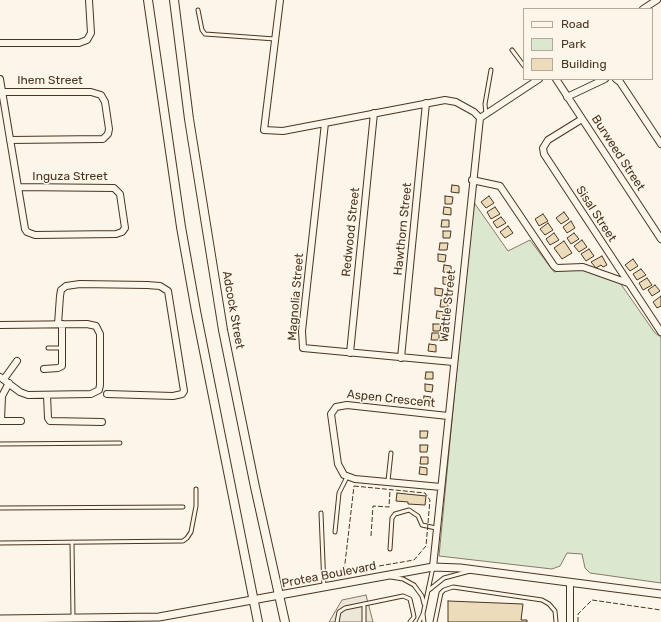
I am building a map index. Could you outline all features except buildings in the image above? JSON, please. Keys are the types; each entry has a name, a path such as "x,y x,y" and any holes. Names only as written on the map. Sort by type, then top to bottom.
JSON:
{"main road":[{"path":"148,0 182,235 209,384 258,622"},
{"name":"Adcock Street","path":"174,0 195,157 224,330 247,452 285,622"}],"street":[{"path":"0,43 78,43 87,40 91,34 89,0"},
{"path":"280,0 264,130 276,132 426,103 450,100 483,116 536,80"},
{"path":"645,8 657,0"},
{"path":"0,79 18,187"},
{"name":"Burweed Street","path":"557,80 661,239"},
{"path":"567,97 603,80"},
{"path":"617,80 661,144"},
{"name":"Ihem Street","path":"2,92 91,92 101,95 105,102 109,129 108,134 102,139 10,140"},
{"name":"Hawthorn Street","path":"401,358 426,103"},
{"name":"Redwood Street","path":"350,353 374,113"},
{"name":"Wattle Street","path":"433,567 472,180 483,116"},
{"name":"Sisal Street","path":"582,119 548,140 544,144 543,151 661,332"},
{"name":"Magnolia Street","path":"325,123 302,337 303,348 453,362"},
{"path":"472,180 500,186 551,262 557,268 583,267 628,283"},
{"name":"Inguza Street","path":"18,187 114,188 120,194 125,228 120,233 44,236 32,235 27,232 18,187"},
{"path":"44,369 61,367 63,348 60,324 60,296 61,290 66,286 80,284 160,286 168,291 184,391 182,394 173,396 107,394"},
{"path":"0,325 87,324 93,325 99,329 100,387 95,393 47,395 24,394 4,379"},
{"path":"17,361 4,379 1,421 21,421"},
{"path":"47,395 48,418 50,421 102,422"},
{"name":"Aspen Crescent","path":"347,477 339,469 331,422 331,414 336,407 347,405 448,416"},
{"path":"347,477 441,487"},
{"name":"Protea Boulevard","path":"0,619 38,621 153,618 433,567 476,570 661,594"},
{"path":"570,583 570,622"}],"lane":[{"path":"198,10 202,30 205,34 275,39"},
{"path":"512,50 523,65"},
{"path":"483,116 491,70"},
{"path":"48,348 63,348"},
{"path":"0,444 120,443"},
{"path":"388,481 391,453"},
{"path":"335,532 339,493 347,477"},
{"path":"0,543 182,542 191,532 196,506 196,489"},
{"path":"0,508 183,507"},
{"path":"390,549 392,518 395,514 409,510 418,516 422,525 436,528"},
{"path":"321,513 324,587"},
{"path":"72,542 74,619"},
{"path":"419,622 423,614 433,567"},
{"path":"428,591 444,578 476,570"},
{"path":"383,575 403,579 414,585 422,596 425,605"},
{"path":"435,622 441,593 444,590 453,587 542,600 549,604 555,611 556,622"},
{"path":"338,622 339,612 345,608 407,596 410,599 414,617 410,622"},
{"path":"364,604 364,622"},
{"path":"423,614 424,622"}],"green space":[{"path":"473,201 508,251 530,240 554,272 562,270 586,269 618,280 655,333 661,337 661,583 590,573 585,568 582,554 567,553 560,566 552,569 439,556"}],"shaded area":[{"path":"366,595 373,622 329,622 342,600"}],"fence":[{"path":"354,486 425,493 430,500 426,546 414,560 344,572 354,486"},
{"path":"371,536 373,506 389,507 390,490"},
{"path":"578,622 578,614 592,600 661,610"}]}
